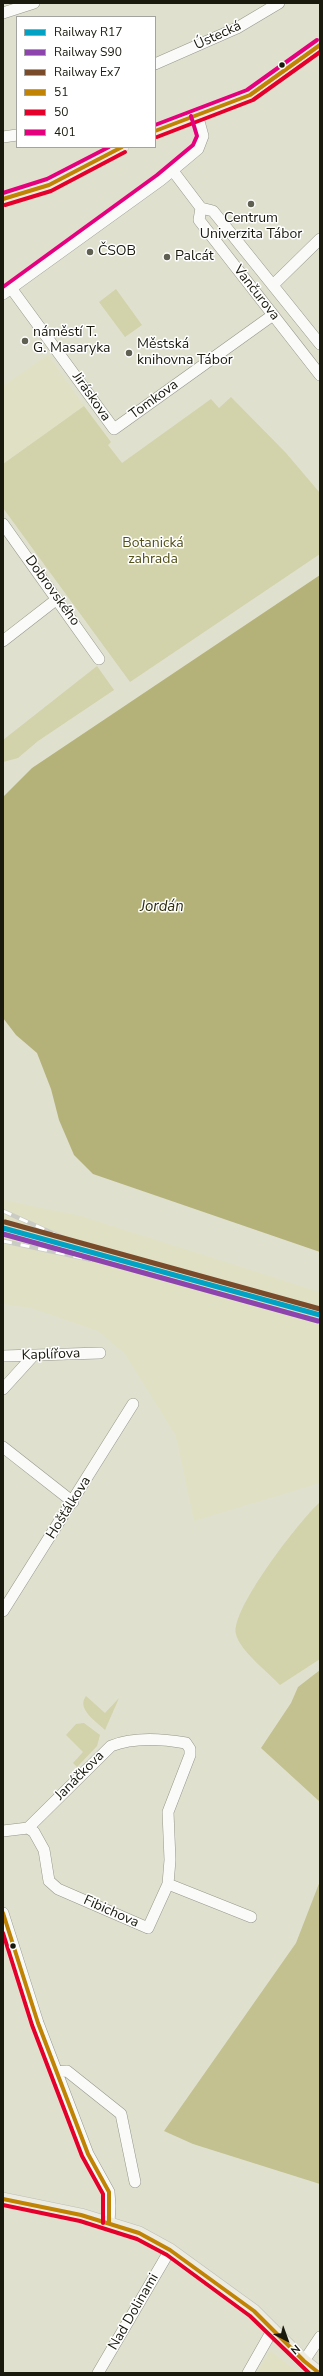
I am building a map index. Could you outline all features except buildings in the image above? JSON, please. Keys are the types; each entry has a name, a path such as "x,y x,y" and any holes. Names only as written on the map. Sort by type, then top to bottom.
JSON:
{"main road":[{"path":"156,131 255,92 320,45"},
{"path":"3,199 50,185 120,148"},
{"path":"3,2199 81,2215 109,2223 139,2233 170,2250 254,2311 311,2369"}],"street":[{"path":"3,13 34,3"},
{"name":"Ústecká","path":"156,64 237,28 279,3"},
{"path":"7,291 173,171 198,149 202,142 202,130 197,114"},
{"path":"3,138 16,135"},
{"name":"Vančurova","path":"173,171 201,208 213,210 320,344"},
{"name":"Vančurova","path":"201,208 199,220 273,315 316,363 320,375"},
{"path":"273,315 272,285 320,239"},
{"name":"Jiráskova","path":"7,291 114,429"},
{"name":"Tomkova","path":"114,429 273,315"},
{"name":"Dobrovského","path":"3,524 99,659"},
{"path":"3,641 57,599"},
{"name":"Kaplířova","path":"3,1356 100,1353"},
{"path":"3,1389 33,1356"},
{"name":"Hošťálkova","path":"3,1611 73,1502 133,1404"},
{"path":"3,1447 73,1502"},
{"name":"Janáčkova","path":"28,1828 111,1746 121,1742 150,1741 186,1743 190,1749 190,1755 168,1812 170,1860 168,1884"},
{"path":"3,1831 28,1828"},
{"name":"Fibichova","path":"28,1828 34,1832 44,1850 48,1879 52,1885 148,1928 168,1884"},
{"path":"168,1884 252,1917"},
{"path":"3,1913 38,2023 56,2072 88,2154 109,2192 109,2223"},
{"path":"56,2072 67,2071 121,2114 135,2182"},
{"name":"Nad Dolinami","path":"98,2373 170,2250"},
{"path":"248,2373 273,2329"},
{"path":"311,2369 320,2337"}],"shaded area":[{"path":"48,355 84,406 3,464 3,386"},
{"path":"3,1200 81,1216 320,1292 320,1483 194,1521 176,1436 125,1354 98,1331 31,1308 3,1304"},
{"path":"320,1670 320,1802 261,1748 291,1703 298,1687"},
{"path":"320,1881 320,2184 193,2144 164,2131 296,1943"},
{"path":"270,2351 272,2352 299,2373 257,2373"}],"green space":[{"path":"116,289 142,325 125,337 99,302"},
{"name":"Botanická zahrada","path":"231,397 286,453 320,493 320,554 130,682 3,508 3,464 84,406 111,442 108,445 122,463 211,399 219,408"},
{"path":"97,666 114,690 38,741 18,758 3,762 3,740"},
{"path":"320,1502 320,1659 280,1685 248,1654 238,1640 236,1634 237,1622 255,1586 268,1566 283,1545"},
{"path":"86,1696 105,1713 119,1698 105,1730 92,1719 85,1710 83,1706"},
{"path":"84,1723 100,1735 97,1746 77,1767 73,1763 83,1752 66,1735 76,1724"}],"water":[{"name":"Jordán","path":"320,575 320,1252 93,1174 74,1155 59,1120 51,1089 37,1053 16,1035 3,1018 3,797 32,768"}],"railway":[{"path":"3,1211 68,1240"},
{"path":"3,1241 92,1260"}],"rail line":[{"name":"Ex7","path":"5,1222 320,1309"},
{"name":"R17","path":"3,1228 320,1315"},
{"name":"S90","path":"3,1234 318,1321"}],"transit line":[{"name":"401","path":"156,125 247,90 317,40"},
{"name":"51","path":"156,131 250,95 320,45"},
{"name":"50","path":"157,137 253,100 320,52"},
{"name":"401","path":"3,287 157,175 193,145 197,136 191,116"},
{"name":"401","path":"3,193 47,179 107,148"},
{"name":"51","path":"3,199 49,185 120,148"},
{"name":"50","path":"5,205 51,191 125,152"},
{"name":"51","path":"3,1913 38,2023 88,2154 109,2192 109,2223"},
{"name":"50","path":"3,1933 32,2025 82,2156 103,2194 103,2223"},
{"name":"51","path":"3,2199 81,2215 139,2233 170,2250 254,2311 304,2361 319,2373"},
{"name":"50","path":"3,2205 80,2221 137,2239 167,2255 250,2316 309,2373"}],"place":[{"name":"Centrum Univerzita Tábor","path":"251,204"},
{"name":"ČSOB","path":"90,252"},
{"name":"Palcát","path":"167,257"},
{"name":"náměstí T. G. Masaryka","path":"25,341"},
{"name":"Městská knihovna Tábor","path":"129,353"}]}
